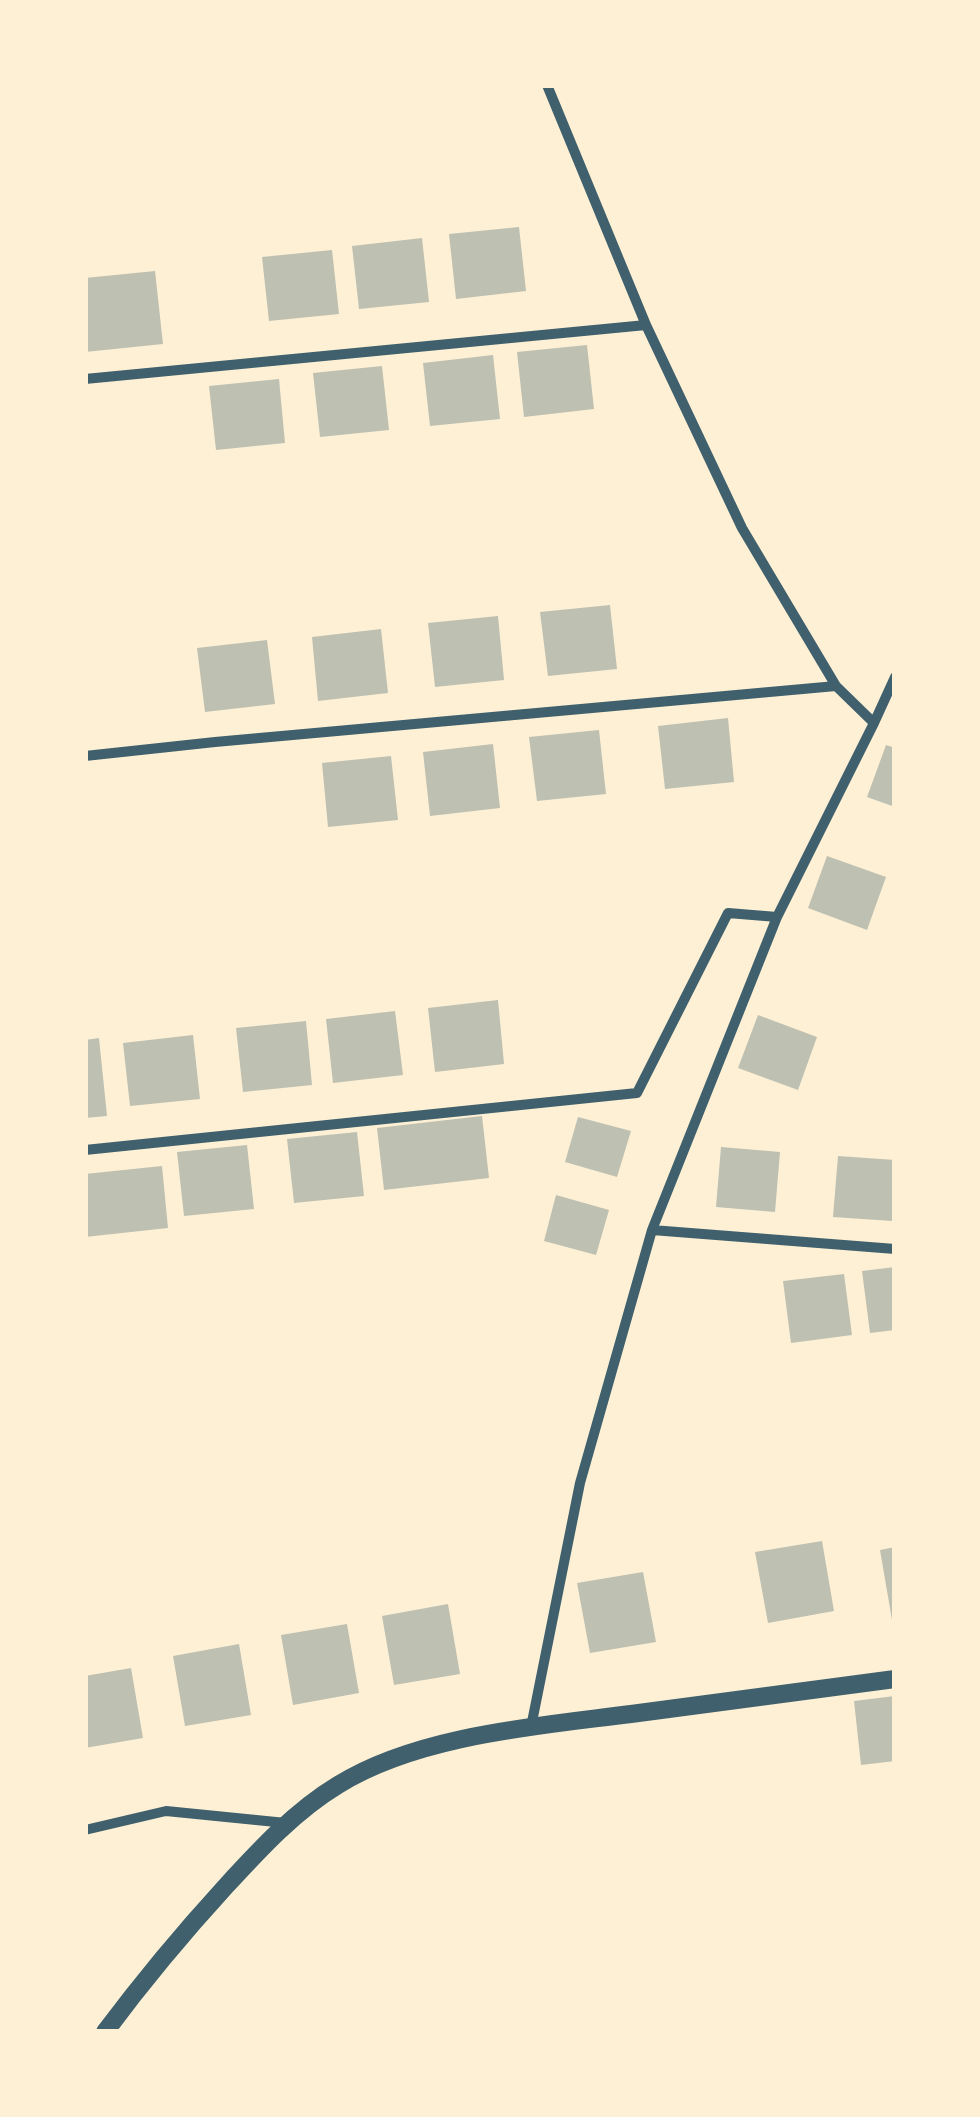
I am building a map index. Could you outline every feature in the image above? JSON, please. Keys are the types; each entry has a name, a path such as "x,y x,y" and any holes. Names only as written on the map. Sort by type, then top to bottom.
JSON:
{"street":[{"path":"547,85 646,325 742,528 836,686 874,724"},
{"path":"85,379 646,325"},
{"path":"531,1727 580,1483 652,1230 778,917 895,676"},
{"path":"85,756 836,686"},
{"path":"85,1150 637,1093 728,912 778,917"},
{"path":"652,1230 895,1249"},
{"path":"105,2032 178,1938 287,1823 313,1801 372,1768 435,1747 531,1727 895,1680"},
{"path":"85,1830 166,1811 287,1823"}],"building":[{"path":"519,227 526,291 456,299 449,234"},
{"path":"422,238 429,302 359,309 352,246"},
{"path":"332,250 339,314 269,321 262,257"},
{"path":"155,271 163,344 85,352 85,278"},
{"path":"587,345 594,409 524,417 517,352"},
{"path":"493,355 500,419 430,426 423,363"},
{"path":"382,366 389,430 320,437 313,373"},
{"path":"279,379 285,443 216,450 209,386"},
{"path":"610,605 617,669 548,676 540,612"},
{"path":"498,616 504,680 435,687 428,623"},
{"path":"381,629 388,693 318,701 312,637"},
{"path":"267,640 275,704 205,712 197,648"},
{"path":"728,718 734,782 665,789 658,726"},
{"path":"599,730 606,794 537,801 529,737"},
{"path":"493,744 500,808 430,816 423,752"},
{"path":"886,745 895,748 895,807 867,797"},
{"path":"391,756 398,820 328,827 322,763"},
{"path":"827,856 886,877 867,930 808,908"},
{"path":"498,1000 504,1064 435,1072 428,1008"},
{"path":"395,1011 403,1075 333,1083 326,1019"},
{"path":"758,1015 817,1037 798,1090 738,1068"},
{"path":"306,1021 312,1085 243,1092 236,1028"},
{"path":"193,1035 200,1099 130,1106 123,1043"},
{"path":"99,1038 107,1116 85,1118 85,1040"},
{"path":"482,1116 489,1178 384,1190 377,1128"},
{"path":"578,1117 631,1131 617,1177 565,1162"},
{"path":"357,1132 364,1196 294,1203 287,1139"},
{"path":"247,1145 254,1209 184,1216 177,1152"},
{"path":"721,1147 780,1152 775,1212 716,1207"},
{"path":"838,1156 895,1160 892,1221 833,1217"},
{"path":"162,1166 168,1228 85,1237 85,1174"},
{"path":"556,1195 609,1210 596,1255 544,1241"},
{"path":"895,1267 895,1330 870,1333 862,1271"},
{"path":"844,1274 852,1335 791,1343 783,1281"},
{"path":"822,1541 834,1611 768,1623 755,1552"},
{"path":"895,1547 895,1620 892,1620 880,1550"},
{"path":"643,1572 656,1642 590,1653 577,1583"},
{"path":"448,1604 460,1674 394,1685 382,1616"},
{"path":"347,1624 359,1693 293,1705 281,1635"},
{"path":"239,1644 251,1715 185,1726 173,1656"},
{"path":"131,1668 143,1738 85,1748 85,1676"},
{"path":"895,1696 895,1761 861,1765 854,1701"}]}
